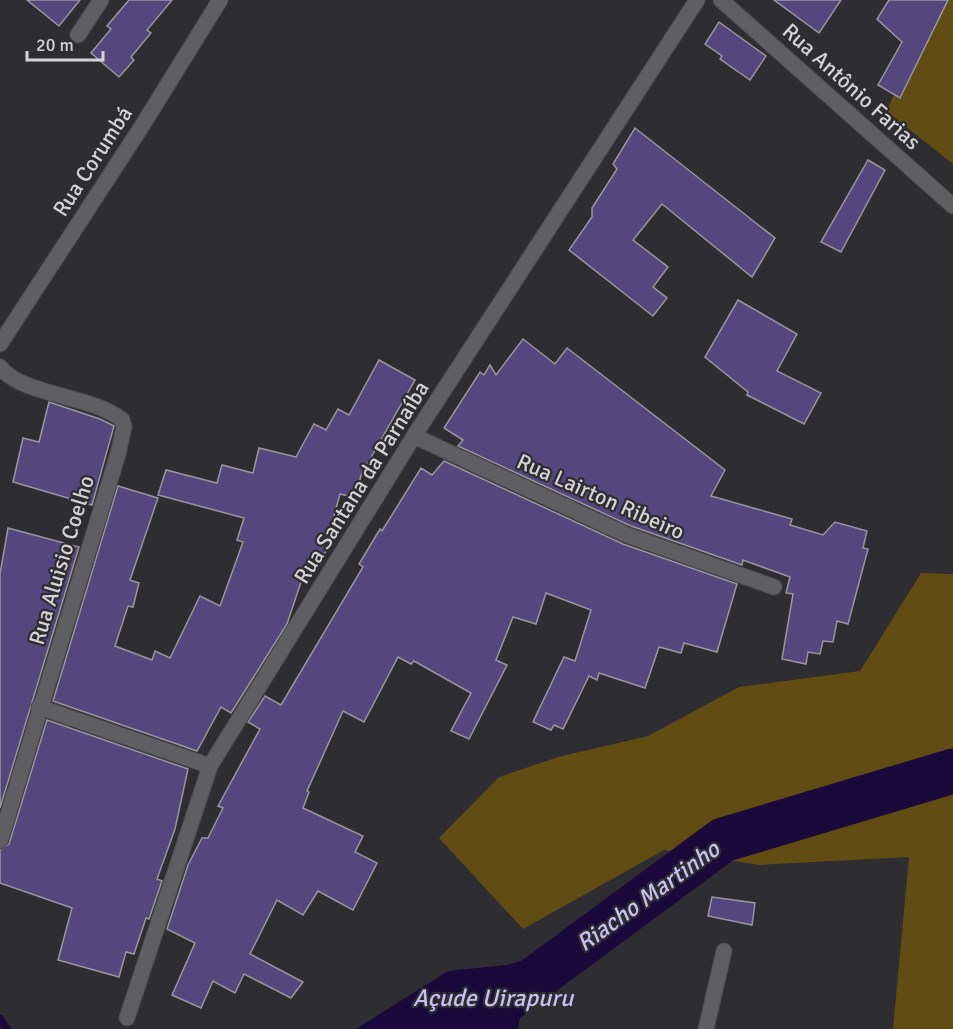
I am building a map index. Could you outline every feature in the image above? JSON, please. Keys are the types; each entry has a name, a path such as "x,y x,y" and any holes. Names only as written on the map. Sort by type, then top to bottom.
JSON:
{"street":[{"path":"78,35 101,0"},
{"name":"Rua Corumbá","path":"0,344 142,126 219,0"},
{"name":"Rua Santana da Parnaíba","path":"127,1018 210,766 414,436 697,0"},
{"name":"Rua Antônio Farias","path":"722,0 953,206"},
{"name":"Rua Aluisio Coelho","path":"0,367 20,381 108,411 122,420 124,427 118,454 0,841"},
{"name":"Rua Lairton Ribeiro","path":"414,436 627,535 774,587"},
{"path":"39,707 210,766"},
{"path":"706,1029 724,951"}],"shaded area":[{"path":"943,0 953,0 953,164 886,111"},
{"path":"921,573 953,574 953,1029 893,1029 909,857 759,865 664,850 523,929 439,838 499,777 558,757 648,736 739,687 860,671"}],"water":[{"name":"Açude Uirapuru","path":"565,948 521,1012 518,1029 356,1029 448,971 507,965"}],"building":[{"path":"27,0 80,0 59,26"},
{"path":"129,0 172,0 147,30 151,33 131,57 134,60 119,77 91,53 111,29 107,26"},
{"path":"774,0 841,0 819,33"},
{"path":"889,0 948,0 900,98 878,85 902,42 877,19"},
{"path":"719,22 766,56 750,80 720,59 722,56 705,44"},
{"path":"635,128 775,238 752,277 662,204 633,240 668,267 653,287 667,298 653,316 569,250 592,217 592,208 617,169 613,164"},
{"path":"868,160 885,170 841,252 821,242"},
{"path":"738,300 797,334 777,371 821,393 804,424 747,395 748,392 705,357"},
{"path":"523,339 555,364 567,348 725,470 711,496 792,519 790,525 823,535 835,522 867,531 863,548 868,549 848,624 837,621 833,642 823,641 820,654 808,652 806,664 782,659 793,594 786,593 790,577 743,560 742,565 631,526 458,446 463,440 444,428 480,372 484,375 490,365 496,375"},
{"path":"379,360 415,380 361,475 356,498 340,494 327,541 330,542 320,564 308,561 287,624 231,713 221,707 197,751 53,701 118,486 158,498 130,580 139,583 133,607 128,606 115,646 152,660 155,651 170,658 200,596 220,606 243,542 237,540 244,518 158,495 166,470 217,483 222,465 253,473 259,448 296,457 314,424 326,430 338,409 349,415"},
{"path":"49,402 114,426 92,505 13,482 23,438 39,442"},
{"path":"444,461 623,544 737,584 717,652 684,643 681,653 659,647 645,688 599,673 597,680 589,676 563,729 554,725 551,730 533,722 564,657 575,661 591,610 546,593 536,624 513,617 496,660 507,665 469,739 451,731 471,693 414,661 411,664 398,657 364,722 343,711 307,791 309,792 303,808 363,836 355,852 377,863 353,910 318,891 303,915 277,900 250,954 303,982 291,998 244,974 235,993 213,981 201,1008 172,995 195,943 167,929 188,865 202,838 208,838 223,808 218,806 260,729 248,722 265,696 281,705 363,567 359,564 380,529 382,531 421,468 432,475"},
{"path":"8,528 79,547 0,808 0,574"},
{"path":"47,720 188,769 175,829 157,879 162,881 134,954 126,952 119,977 58,960 72,908 0,883 0,850 9,844"},
{"path":"712,897 755,903 752,925 708,916"}],"waterway":[{"name":"Riacho Martinho","path":"467,1029 723,840 953,771"},
{"path":"0,1019 7,1029"}]}
